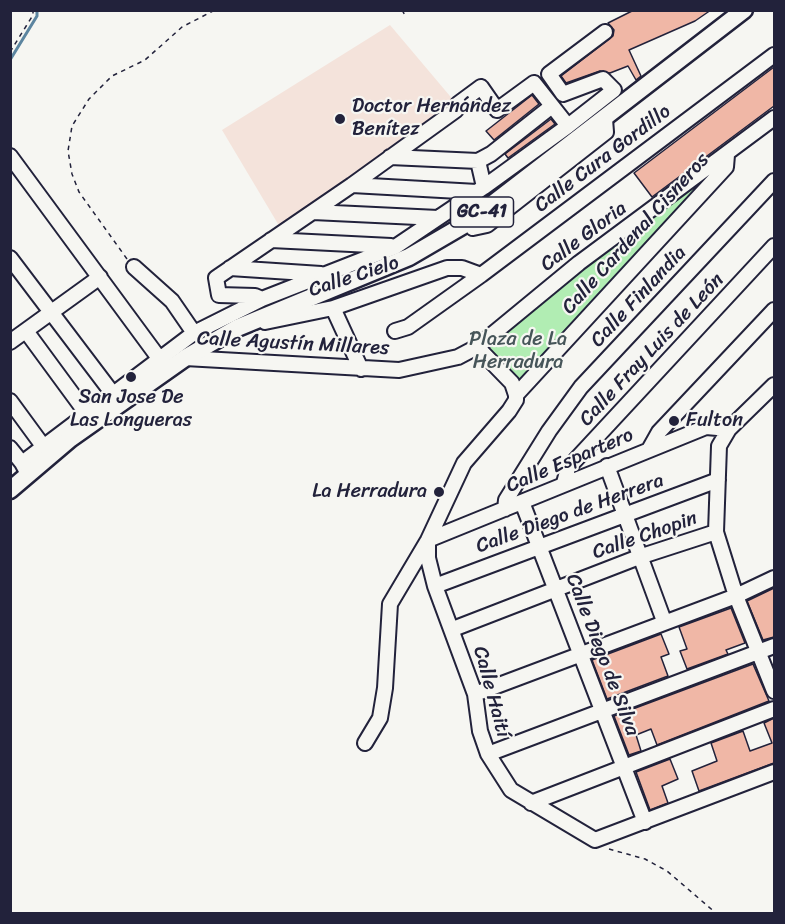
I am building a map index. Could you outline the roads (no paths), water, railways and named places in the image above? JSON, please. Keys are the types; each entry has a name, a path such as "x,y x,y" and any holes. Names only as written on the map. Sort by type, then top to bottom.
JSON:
{"main road":[{"name":"GC-41","path":"10,490 25,468 164,365 185,358 237,328 409,257 469,222 605,120 744,10"},
{"name":"GC-41","path":"10,498 25,468"}],"street":[{"path":"10,448 25,468 44,446 113,394 164,365 194,333 262,299 395,247 480,189 614,90 603,79 563,94 549,74 605,32"},
{"name":"Calle Cura Gordillo","path":"395,331 408,327 481,275 774,55"},
{"path":"262,299 255,296 219,295 216,278 352,185 456,110 458,104 481,87 497,110 534,83 568,126"},
{"path":"390,157 478,161 491,154 552,106"},
{"name":"Calle Gloria","path":"477,347 579,262 727,155 774,118"},
{"name":"Calle Cardenal Cisneros","path":"365,743 380,718 390,604 428,540 464,463 509,411 516,400 516,395 726,167 727,155"},
{"path":"10,156 164,365"},
{"path":"478,161 480,189"},
{"name":"Calle Finlandia","path":"505,509 506,500 549,431 581,387 774,181"},
{"path":"352,185 480,189"},
{"path":"313,212 438,218"},
{"path":"271,240 395,247"},
{"name":"Calle Fray Luis de León","path":"564,483 568,468 774,246"},
{"path":"10,258 113,394"},
{"path":"134,267 172,301 194,333"},
{"path":"230,268 326,274"},
{"name":"Calle Cielo","path":"237,328 333,308 447,268 462,268 481,275"},
{"path":"10,342 100,277"},
{"path":"333,308 361,369"},
{"path":"650,448 659,432 774,309"},
{"path":"26,331 87,414"},
{"path":"477,347 512,383 516,395"},
{"name":"Calle Agustín Millares","path":"185,358 399,370 458,357 477,347"},
{"path":"774,385 729,429 719,446 716,532 736,596 774,691"},
{"path":"10,401 44,446"},
{"name":"Calle Espartero","path":"428,540 706,427 729,429"},
{"path":"607,466 664,621"},
{"name":"Calle Diego de Herrera","path":"435,586 718,480"},
{"name":"Calle Diego de Silva","path":"522,502 645,822"},
{"name":"Calle Chopin","path":"453,629 639,557 716,532"},
{"name":"Calle Haití","path":"428,540 428,558 435,586 476,694 480,731 488,754 511,790 595,840 645,822"},
{"path":"476,694 664,621 736,596 774,578"},
{"path":"488,754 774,646"},
{"path":"531,803 774,709"},
{"path":"645,822 774,772"}],"waterway":[{"path":"10,60 37,16 37,10"}],"place":[{"name":"Doctor Hernández Benítez","path":"340,119"},
{"name":"San Jose De Las Longueras","path":"131,377"},
{"name":"Fulton","path":"674,421"},
{"name":"La Herradura","path":"439,492"}],"park label":[{"name":"Plaza de La Herradura","path":"518,352"}]}
